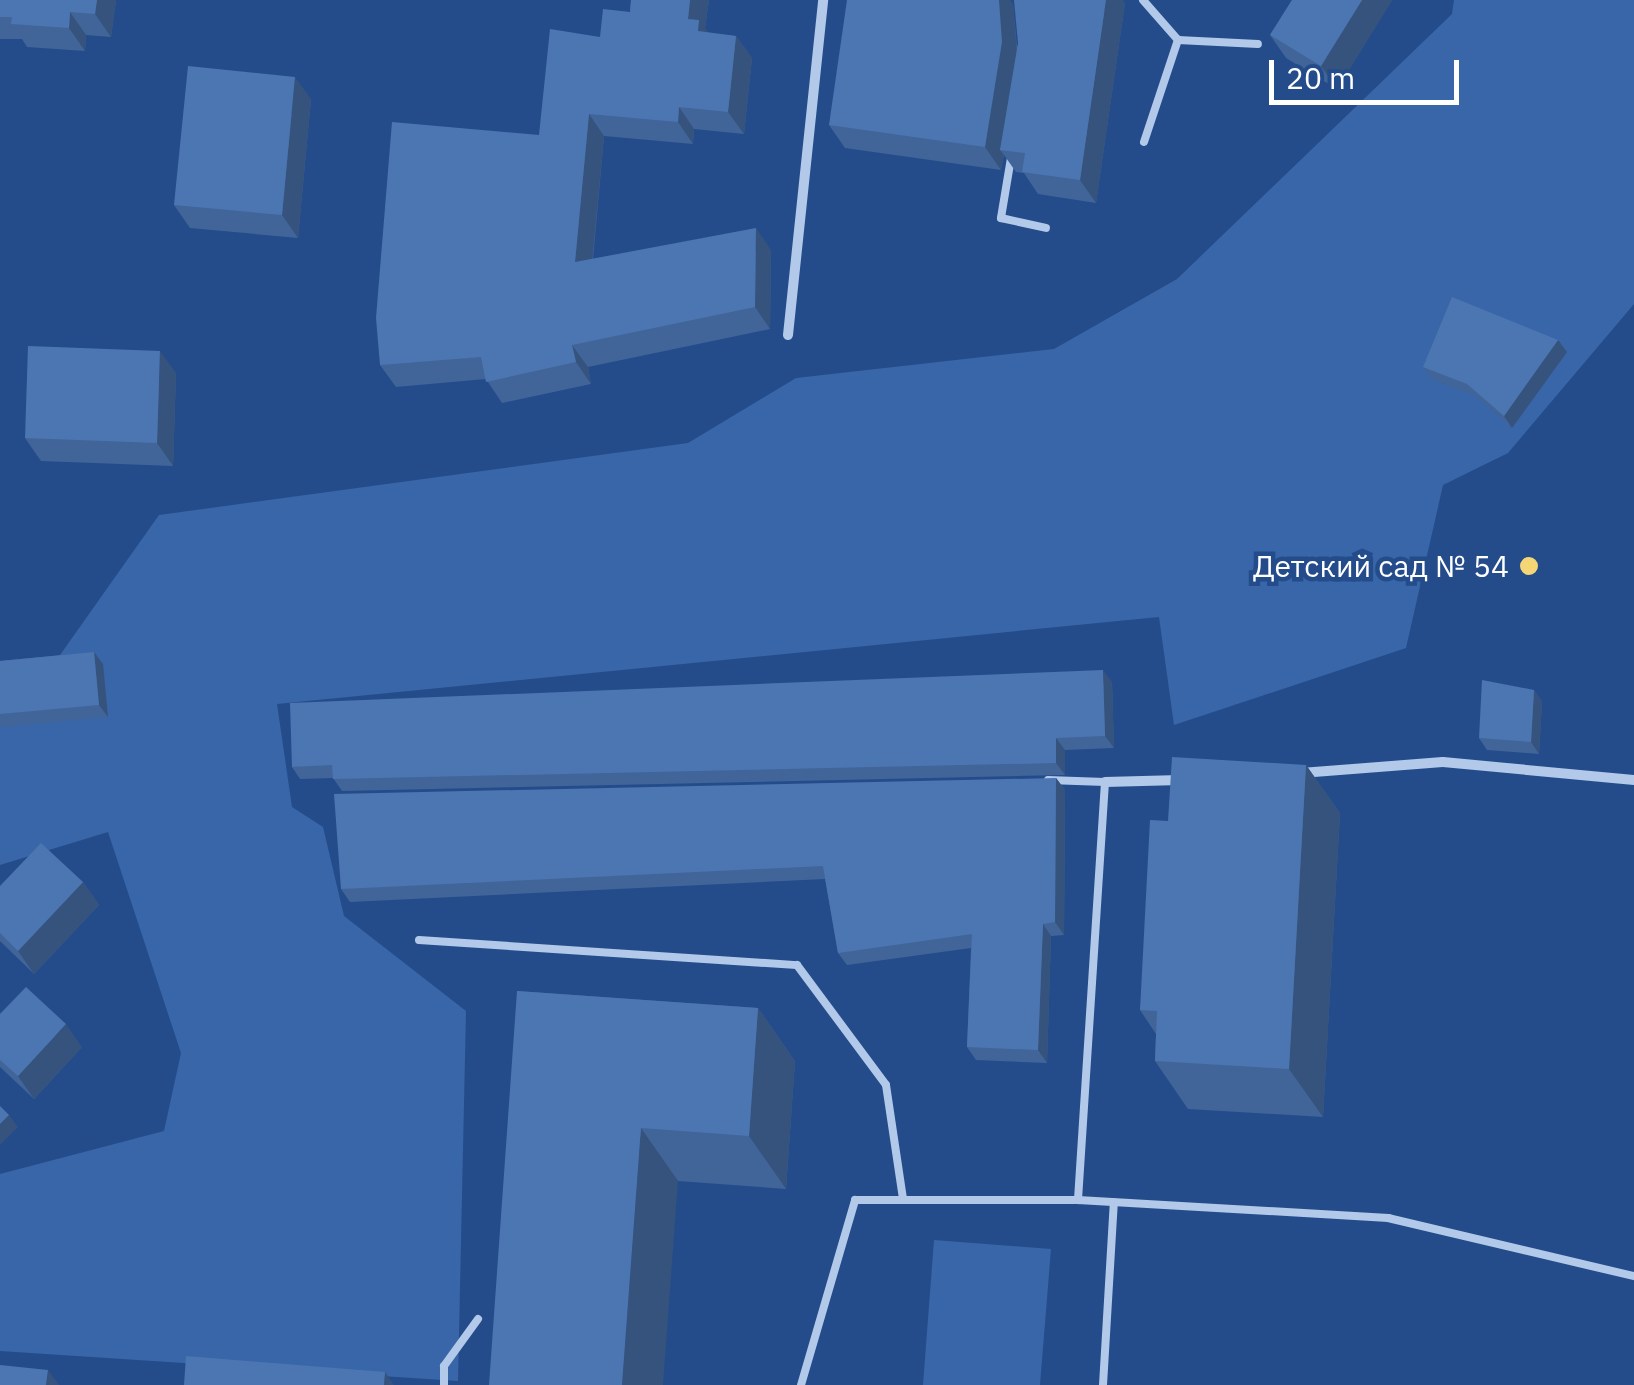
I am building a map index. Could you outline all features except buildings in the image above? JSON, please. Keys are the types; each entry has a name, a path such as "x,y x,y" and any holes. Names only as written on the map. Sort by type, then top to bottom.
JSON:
{"street":[{"path":"788,335 824,0"},
{"path":"1277,775 1442,762 1634,780"},
{"path":"1105,782 1202,780"}],"lane":[{"path":"1143,0 1178,40 1258,44"},
{"path":"1144,142 1178,40"},
{"path":"1014,142 1001,218 1046,228"},
{"path":"1040,779 1105,782 1078,1200"},
{"path":"419,940 797,966 886,1084 902,1199"},
{"path":"800,1385 855,1200 1078,1200 1388,1218 1634,1276"},
{"path":"1103,1385 1114,1202"},
{"path":"444,1385 444,1366 478,1320"}],"shaded area":[{"path":"1454,0 1634,0 1634,304 1508,453 1443,485 1406,648 1174,725 1159,617 277,704 292,807 323,827 344,916 466,1011 458,1381 0,1351 0,1174 164,1131 181,1053 108,832 0,865 0,675 60,655 159,515 688,443 796,378 1054,349 1177,279 1452,14"},
{"path":"934,1240 1051,1249 1040,1385 923,1385"}],"place":[{"name":"Детский сад № 54","path":"1529,566"}]}
